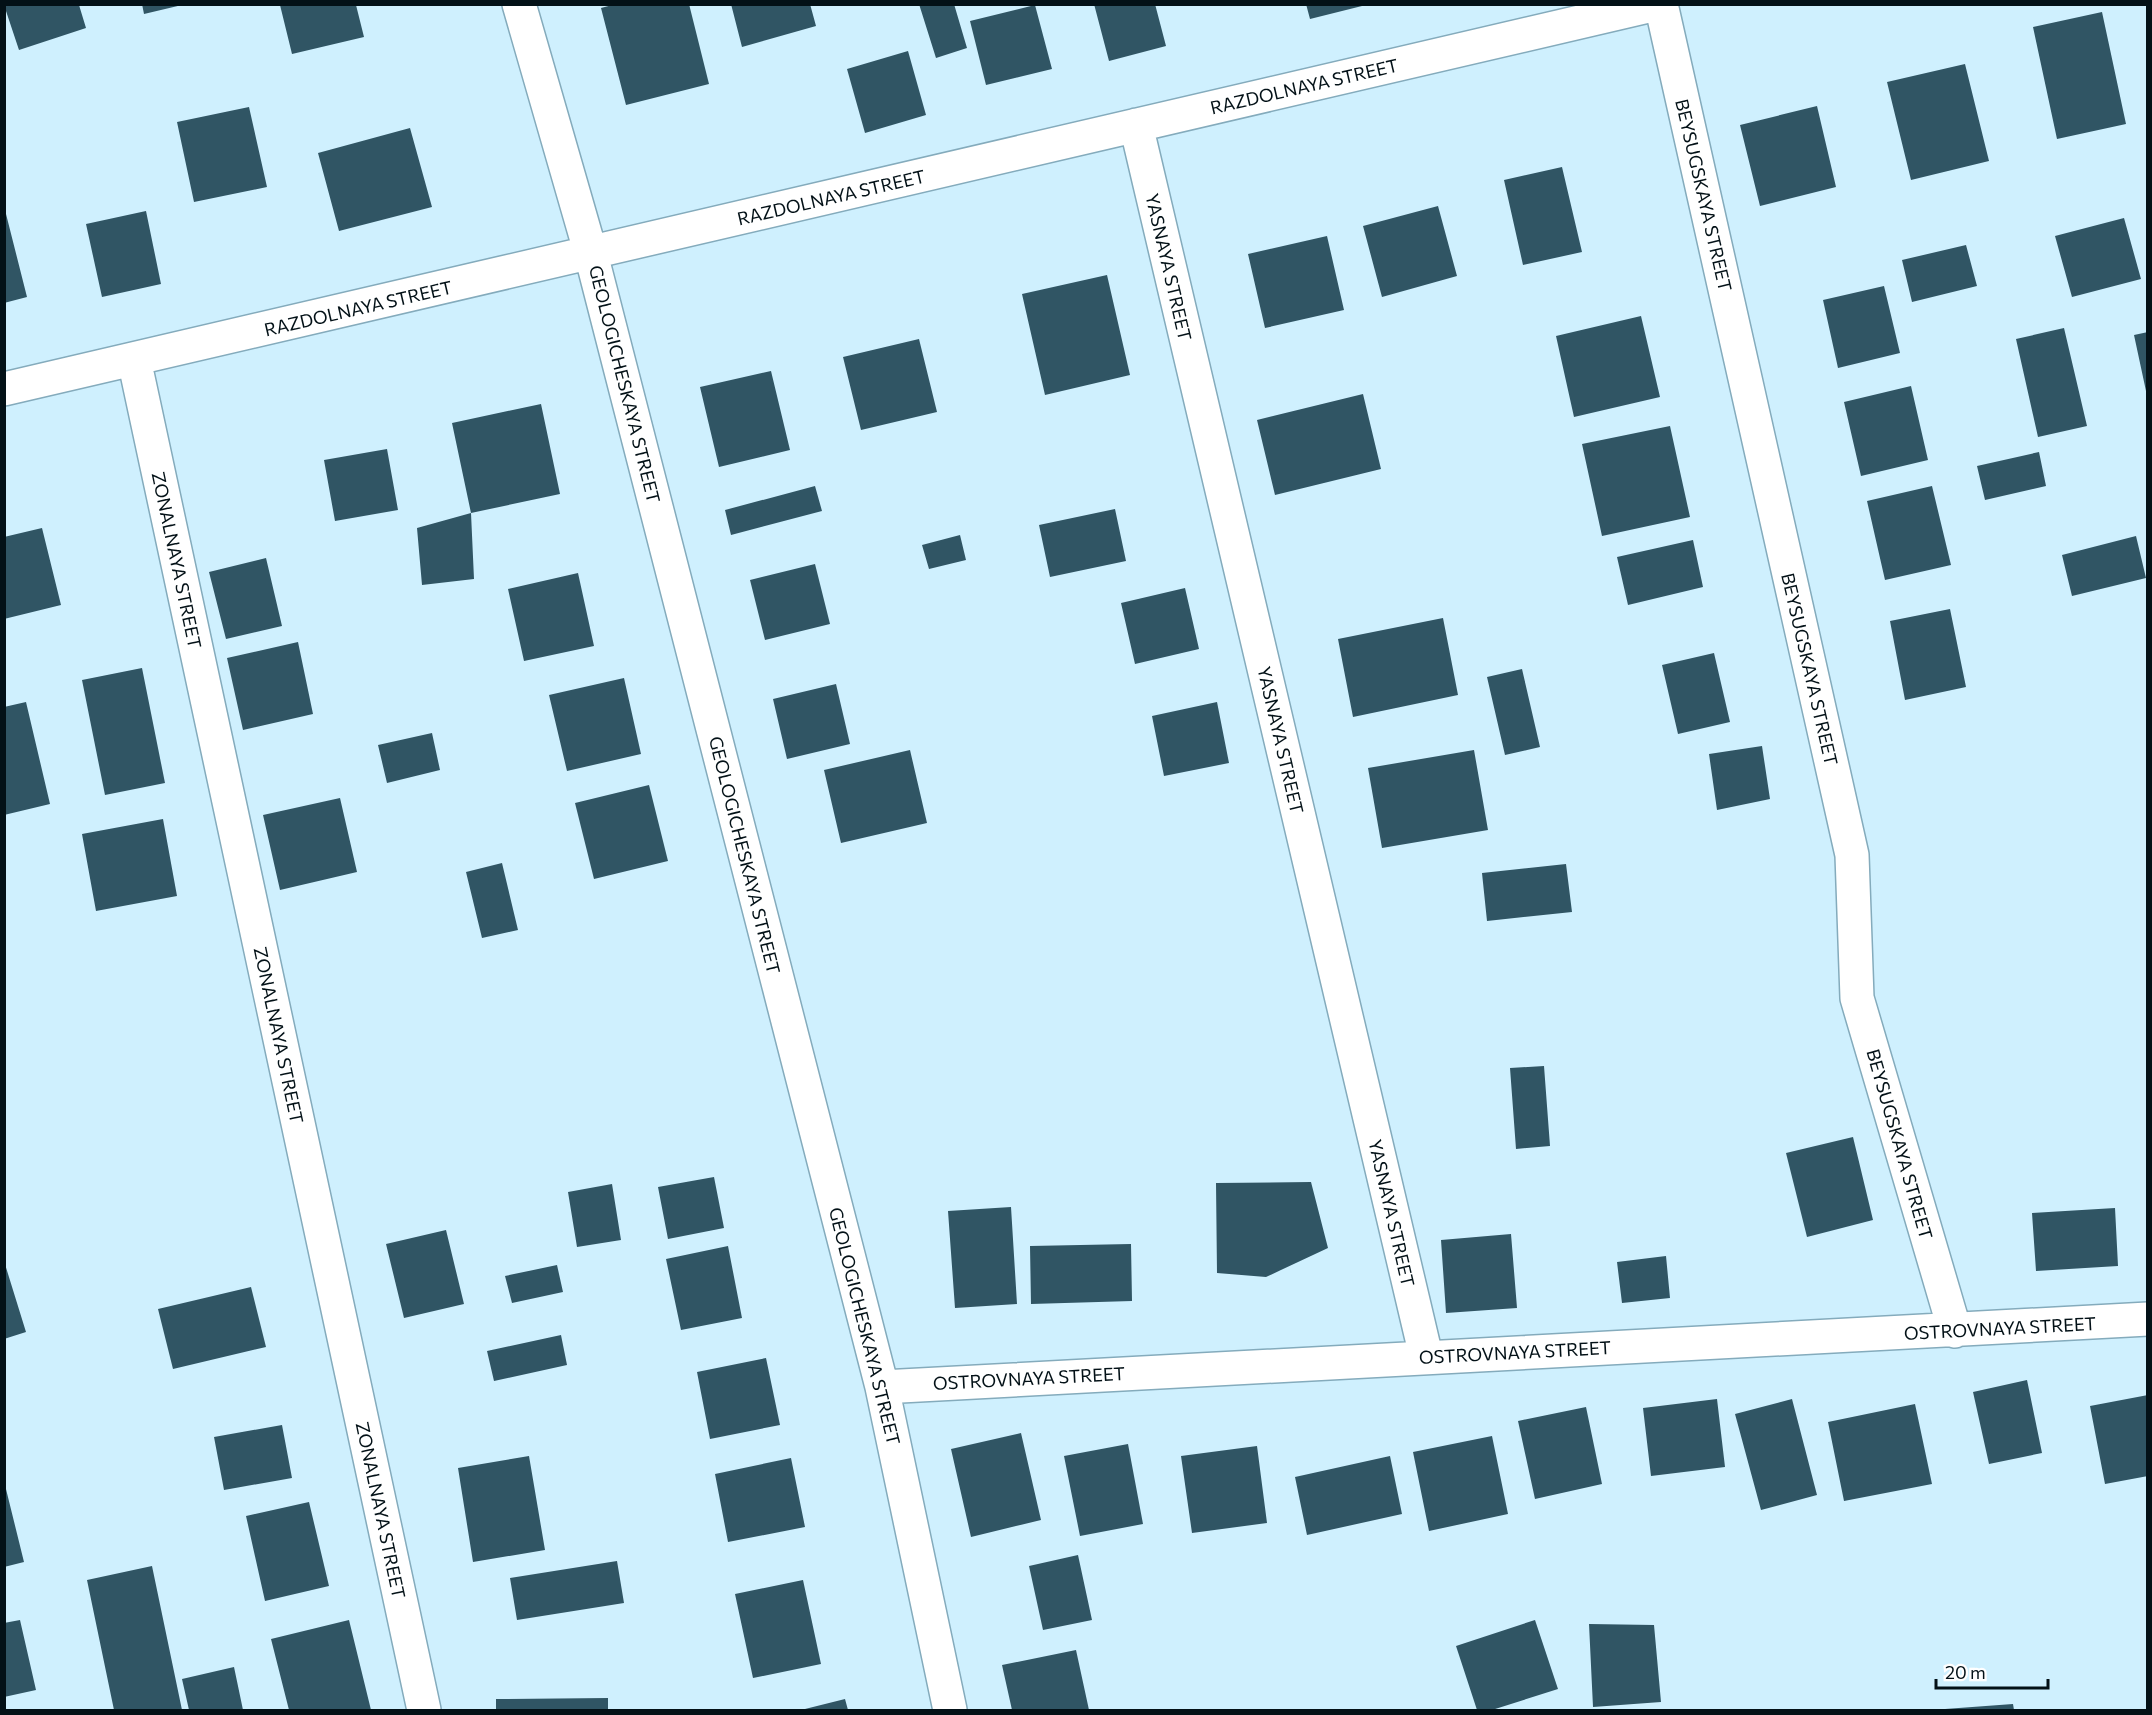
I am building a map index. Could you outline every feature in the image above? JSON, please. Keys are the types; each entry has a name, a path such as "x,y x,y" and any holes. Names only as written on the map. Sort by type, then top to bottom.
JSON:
{"street":[{"name":"GEOLOGICHESKAYA STREET","path":"519,4 591,254 882,1387 950,1710"},
{"name":"RAZDOLNAYA STREET","path":"4,389 1659,4"},
{"name":"BEYSUGSKAYA STREET","path":"1659,4 1852,855 1857,998 1955,1331"},
{"name":"YASNAYA STREET","path":"1136,125 1426,1356"},
{"name":"ZONALNAYA STREET","path":"134,359 424,1710"},
{"name":"OSTROVNAYA STREET","path":"882,1387 2148,1319"}],"building":[{"path":"142,4 181,4 182,5 144,14"},
{"path":"616,4 689,4 709,84 626,105 601,8"},
{"path":"731,4 810,4 816,26 742,47"},
{"path":"919,4 954,4 967,48 936,58"},
{"path":"1094,4 1155,4 1166,46 1109,61"},
{"path":"1306,4 1366,4 1366,5 1310,19"},
{"path":"4,5 79,5 86,28 19,50"},
{"path":"280,5 356,5 364,37 292,54"},
{"path":"1035,5 1052,69 986,85 970,21"},
{"path":"2102,12 2126,124 2057,139 2033,27"},
{"path":"908,51 926,115 865,133 847,69"},
{"path":"1965,64 1989,161 1911,180 1887,82"},
{"path":"1817,106 1836,187 1760,206 1740,125"},
{"path":"249,107 267,187 194,202 177,122"},
{"path":"410,128 432,207 339,231 318,153"},
{"path":"1562,167 1582,252 1523,265 1504,180"},
{"path":"1438,206 1457,276 1382,297 1363,226"},
{"path":"4,211 27,297 4,303"},
{"path":"146,211 161,284 102,297 86,224"},
{"path":"2124,218 2141,279 2072,297 2055,236"},
{"path":"1327,236 1344,310 1265,328 1248,254"},
{"path":"1966,245 1977,286 1912,302 1902,260"},
{"path":"1107,275 1130,375 1045,395 1022,294"},
{"path":"1884,286 1900,353 1838,368 1823,300"},
{"path":"1641,316 1660,397 1574,417 1556,336"},
{"path":"2064,328 2087,426 2038,437 2016,339"},
{"path":"2148,332 2148,391 2146,391 2134,335"},
{"path":"919,339 937,412 861,430 843,357"},
{"path":"771,371 790,450 719,467 700,387"},
{"path":"1911,386 1928,460 1861,476 1844,402"},
{"path":"1363,394 1381,469 1275,495 1257,420"},
{"path":"541,404 560,494 471,513 452,423"},
{"path":"1670,426 1690,517 1602,536 1582,444"},
{"path":"387,449 398,510 335,521 324,460"},
{"path":"2039,452 2046,486 1985,500 1977,466"},
{"path":"815,486 822,511 731,535 725,510"},
{"path":"1932,486 1951,565 1885,580 1867,501"},
{"path":"1115,509 1126,561 1050,577 1039,525"},
{"path":"471,513 474,579 422,585 417,528"},
{"path":"42,528 61,605 4,619 4,537"},
{"path":"960,535 966,560 929,569 922,545"},
{"path":"2136,536 2146,578 2072,596 2062,555"},
{"path":"1693,540 1703,587 1628,605 1617,557"},
{"path":"266,558 282,626 226,639 209,572"},
{"path":"815,564 830,624 765,640 750,580"},
{"path":"578,573 594,646 524,661 508,589"},
{"path":"1185,588 1199,649 1135,664 1121,603"},
{"path":"1950,609 1966,687 1905,700 1890,621"},
{"path":"1443,618 1458,695 1353,717 1338,639"},
{"path":"298,642 313,714 243,730 227,658"},
{"path":"1714,653 1730,722 1678,734 1662,665"},
{"path":"142,668 165,783 105,795 82,680"},
{"path":"1522,669 1540,747 1505,755 1487,677"},
{"path":"624,678 641,754 567,771 549,695"},
{"path":"836,684 850,744 787,759 773,699"},
{"path":"26,702 50,804 4,815 4,707"},
{"path":"1217,702 1229,763 1164,776 1152,716"},
{"path":"432,733 440,770 387,783 378,745"},
{"path":"1762,746 1770,799 1717,810 1709,754"},
{"path":"910,750 927,823 841,843 824,770"},
{"path":"1474,750 1488,830 1382,848 1368,768"},
{"path":"649,785 668,861 594,879 575,803"},
{"path":"340,798 357,872 280,890 263,815"},
{"path":"163,819 177,896 96,911 82,834"},
{"path":"502,863 518,930 482,938 466,872"},
{"path":"1566,864 1572,912 1487,921 1482,873"},
{"path":"1544,1066 1550,1146 1516,1149 1510,1068"},
{"path":"1853,1137 1873,1220 1807,1237 1786,1153"},
{"path":"714,1177 724,1228 668,1239 658,1187"},
{"path":"1311,1182 1328,1248 1266,1277 1217,1273 1216,1183"},
{"path":"612,1184 621,1240 577,1247 568,1192"},
{"path":"1011,1207 1017,1304 955,1308 948,1211"},
{"path":"2115,1208 2118,1266 2036,1271 2032,1213"},
{"path":"446,1230 464,1304 404,1318 386,1244"},
{"path":"1511,1234 1517,1308 1446,1313 1441,1240"},
{"path":"1131,1244 1132,1301 1031,1304 1030,1246"},
{"path":"728,1246 742,1318 681,1330 666,1259"},
{"path":"1666,1256 1670,1298 1622,1303 1617,1262"},
{"path":"4,1261 26,1332 4,1339"},
{"path":"557,1265 563,1292 512,1303 505,1276"},
{"path":"251,1287 266,1347 173,1369 158,1309"},
{"path":"561,1335 567,1365 494,1381 487,1351"},
{"path":"766,1358 780,1425 710,1439 697,1372"},
{"path":"2027,1380 2042,1453 1989,1464 1973,1392"},
{"path":"2148,1395 2148,1476 2105,1484 2090,1406"},
{"path":"1717,1399 1725,1467 1651,1476 1643,1408"},
{"path":"1792,1399 1817,1495 1761,1510 1735,1414"},
{"path":"1915,1404 1932,1484 1844,1501 1828,1422"},
{"path":"1586,1407 1602,1484 1535,1499 1518,1421"},
{"path":"282,1425 292,1478 224,1490 214,1437"},
{"path":"1021,1433 1041,1520 971,1537 951,1449"},
{"path":"1492,1436 1508,1514 1429,1531 1413,1452"},
{"path":"1128,1444 1143,1524 1080,1536 1064,1456"},
{"path":"1257,1446 1267,1523 1192,1533 1181,1456"},
{"path":"529,1456 545,1550 473,1562 458,1468"},
{"path":"1390,1456 1402,1514 1307,1535 1295,1477"},
{"path":"791,1458 805,1527 728,1542 715,1474"},
{"path":"4,1481 24,1562 4,1567"},
{"path":"309,1502 329,1586 265,1601 246,1516"},
{"path":"1078,1555 1092,1620 1043,1630 1029,1566"},
{"path":"617,1561 624,1603 517,1620 510,1578"},
{"path":"152,1566 182,1710 114,1710 87,1580"},
{"path":"803,1580 821,1664 753,1678 735,1594"},
{"path":"20,1620 36,1690 4,1697 4,1623"},
{"path":"349,1620 371,1710 289,1710 271,1639"},
{"path":"1535,1620 1558,1689 1492,1710 1477,1710 1456,1646"},
{"path":"1589,1624 1654,1625 1661,1702 1593,1707"},
{"path":"1076,1650 1089,1710 1012,1710 1002,1665"},
{"path":"234,1667 243,1710 189,1710 182,1679"},
{"path":"608,1698 608,1710 496,1710 496,1699"},
{"path":"845,1699 848,1710 801,1710"},
{"path":"2013,1704 2014,1710 1945,1710 1945,1709"}]}
